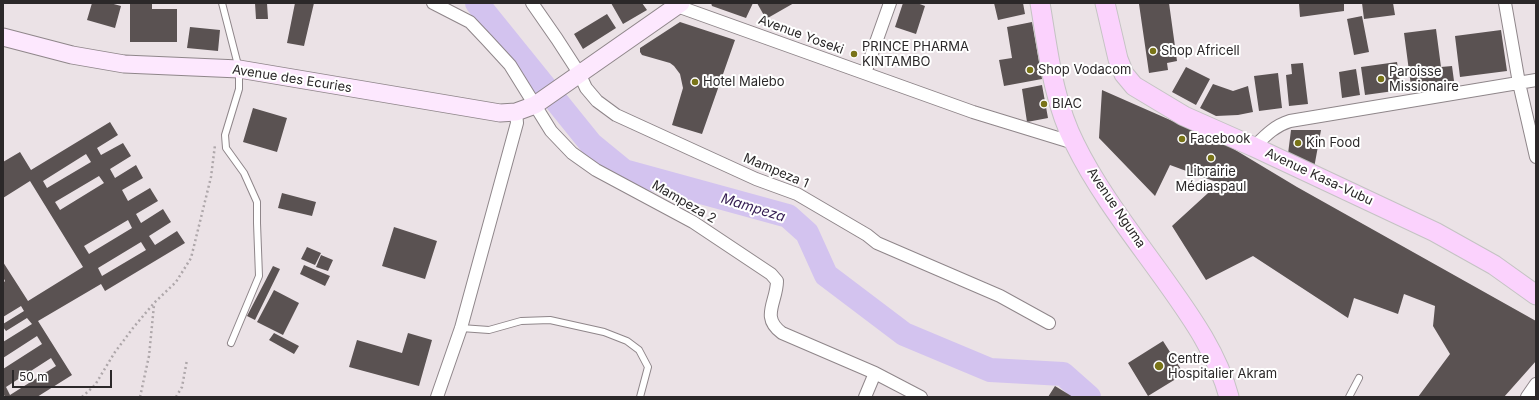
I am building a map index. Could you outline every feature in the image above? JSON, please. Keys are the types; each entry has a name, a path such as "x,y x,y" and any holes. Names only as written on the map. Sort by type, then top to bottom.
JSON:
{"main road":[{"name":"Avenue Nguma","path":"1040,3 1056,92 1074,144 1113,207 1193,320 1216,362 1229,397"},
{"name":"Avenue Kasa-Vubu","path":"1106,3 1118,59 1124,74 1134,86 1184,116 1254,147 1447,238 1494,265 1536,295"}],"street":[{"name":"Mampeza 2","path":"432,3 470,22 510,65 540,101 551,131 572,153 596,170 693,222 771,274 777,281 770,316 775,327 782,333 875,373 921,397"},
{"name":"Mampeza 1","path":"532,3 557,39 575,76 597,101 616,115 756,179 797,194 868,235 877,243 1000,296 1049,323"},
{"path":"865,73 890,3"},
{"path":"1505,3 1518,83 1536,157"},
{"name":"Avenue des Ecuries","path":"3,37 72,55 124,64 239,69 500,113 516,112 540,101 678,4"},
{"name":"Avenue Yoseki","path":"678,4 973,112 1074,144"},
{"path":"1254,147 1271,130 1290,121 1536,80"},
{"path":"437,397 461,328 517,123 516,112"},
{"path":"865,397 875,373"},
{"path":"1526,397 1536,384"}],"lane":[{"path":"222,3 239,69 239,89 226,135 226,148 244,173 257,202 260,276 231,343"},
{"path":"461,328 489,330 521,321 550,320 604,332 626,341 639,350 648,367 640,397"},
{"path":"1349,397 1359,378"}],"path":[{"path":"82,397 95,384 115,352 154,303 176,282 191,258 211,177 216,143 226,135"},
{"path":"140,397 149,356 154,303"},
{"path":"176,397 182,387 187,360"}],"building":[{"path":"92,3 110,3 121,6 115,28 87,20"},
{"path":"130,3 152,3 152,9 177,9 177,42 130,42"},
{"path":"255,3 267,3 268,19 256,19"},
{"path":"295,3 314,3 304,46 287,43"},
{"path":"611,3 642,3 647,10 623,24"},
{"path":"711,3 753,3 746,18 712,6"},
{"path":"757,3 794,3 766,19"},
{"path":"903,3 917,3 925,6 916,34 895,27"},
{"path":"994,3 1023,3 1025,14 998,20"},
{"path":"1169,3 1177,61 1167,63 1168,70 1149,73 1139,4"},
{"path":"1299,3 1344,3 1344,11 1300,17"},
{"path":"1362,3 1393,3 1395,15 1364,19"},
{"path":"607,14 616,28 583,49 574,34"},
{"path":"1362,16 1369,52 1354,55 1347,19"},
{"path":"680,22 735,40 702,134 672,125 683,88 680,74 674,66 670,63 642,55 640,52 640,48"},
{"path":"1032,22 1042,79 1004,86 999,60 1012,58 1007,27"},
{"path":"190,27 220,30 218,51 187,48"},
{"path":"1436,29 1441,67 1452,66 1454,81 1411,86 1404,33"},
{"path":"1501,30 1507,71 1460,77 1455,36"},
{"name":"Paroisse Missionaire","path":"1397,62 1401,90 1365,95 1361,67"},
{"path":"1303,63 1308,104 1289,106 1286,75 1292,74 1291,64"},
{"path":"1186,67 1210,79 1196,105 1172,92"},
{"path":"1356,69 1360,95 1342,98 1339,72"},
{"path":"1278,73 1282,108 1259,111 1254,76"},
{"path":"1213,84 1233,91 1248,86 1253,112 1238,115 1216,116 1200,108"},
{"path":"1042,85 1048,118 1027,122 1022,89"},
{"path":"1102,90 1227,145 1297,187 1536,321 1536,361 1504,397 1418,397 1450,354 1433,326 1435,306 1404,294 1398,314 1354,298 1348,318 1253,256 1206,280 1172,226 1219,183 1170,165 1155,196 1099,138"},
{"path":"253,108 287,118 277,152 243,142"},
{"path":"110,122 118,135 97,148 101,155 123,143 131,156 110,169 115,178 136,165 143,178 122,190 128,201 150,188 158,201 136,214 141,223 163,209 171,222 149,236 155,245 177,231 185,243 105,291 101,284 38,321 72,375 37,397 5,397 3,393 3,369 42,344 37,336 3,358 3,342 32,324 27,318 6,331 3,327 3,324 24,311 21,306 3,317 3,283 5,281 3,277 3,262 28,301 83,267 30,181 3,198 3,162 20,152 31,170","holes":["86,154 91,162 47,188 43,181","99,176 104,183 60,210 55,202","128,220 132,228 89,254 84,246","141,242 146,250 102,276 98,268","51,358 56,366 10,395 6,387"]},
{"path":"1291,130 1321,130 1314,168 1288,154"},
{"path":"282,193 316,202 312,216 278,208"},
{"path":"394,227 437,241 425,279 382,266"},
{"path":"307,247 321,253 315,265 301,259"},
{"path":"321,255 333,260 328,271 316,267"},
{"path":"304,265 330,276 325,286 300,274"},
{"path":"273,266 280,269 255,320 247,316"},
{"path":"274,290 299,303 283,335 257,322"},
{"path":"274,333 299,346 294,354 269,340"},
{"path":"408,333 432,340 419,386 349,367 357,340 402,353"},
{"path":"1163,341 1184,374 1148,396 1128,363"},
{"path":"1055,386 1073,397 1048,397"}],"waterway":[{"name":"Mampeza","path":"477,3 591,144 624,171 788,216 807,233 826,275 904,334 990,370 1063,374 1089,397"}],"place":[{"name":"Shop Africell","path":"1153,51"},
{"name":"PRINCE PHARMA KINTAMBO","path":"854,54"},
{"name":"Shop Vodacom","path":"1030,70"},
{"name":"Paroisse Missionaire","path":"1381,79"},
{"name":"Hotel Malebo","path":"695,82"},
{"name":"BIAC","path":"1044,104"},
{"name":"Facebook","path":"1182,139"},
{"name":"Kin Food","path":"1298,143"},
{"name":"Librairie Médiaspaul","path":"1211,158"},
{"name":"Centre Hospitalier Akram","path":"1159,366"}]}
